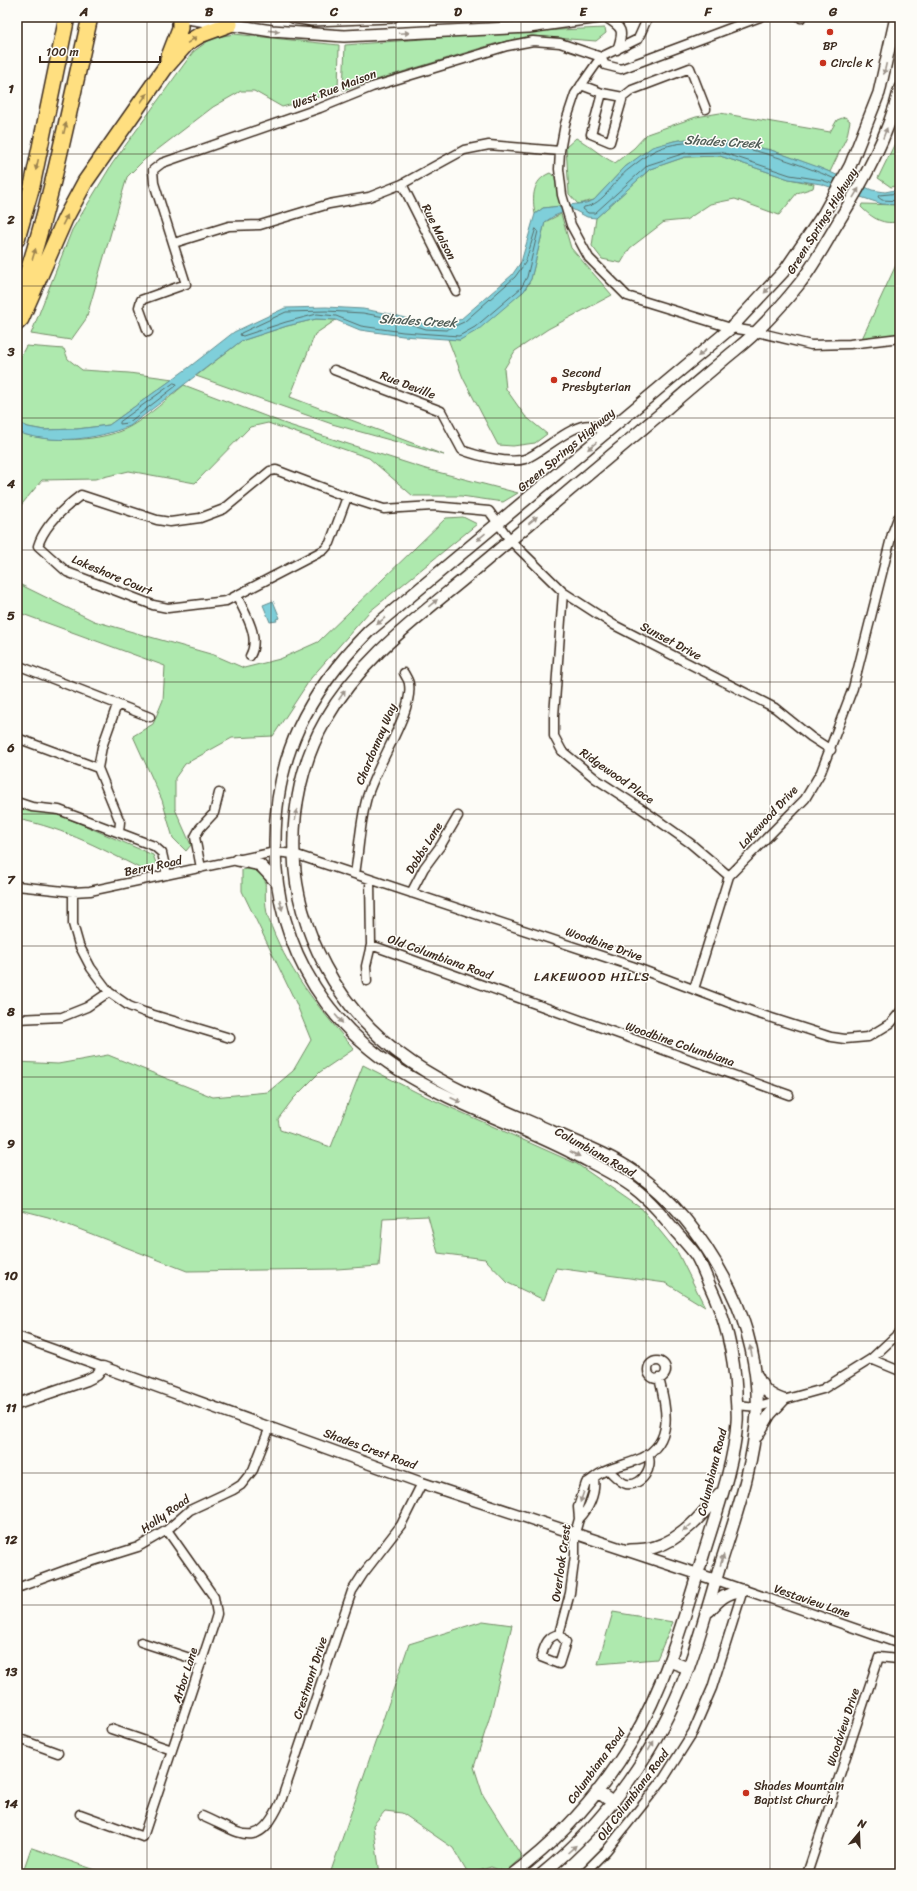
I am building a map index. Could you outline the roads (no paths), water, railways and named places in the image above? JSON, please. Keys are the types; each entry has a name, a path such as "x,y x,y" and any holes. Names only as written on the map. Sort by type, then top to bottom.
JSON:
{"highway":[{"path":"50,98 59,17"},
{"path":"17,239 32,186 67,17"},
{"path":"17,304 29,270 46,212 90,17"},
{"path":"165,68 180,28 180,17"},
{"path":"19,321 62,225 85,182 165,68 187,43 200,35 230,24"}],"main road":[{"path":"180,17 272,31 344,36 529,27 599,17"},
{"path":"293,17 312,20 392,17"},
{"name":"Green Springs Highway","path":"275,852 274,822 281,778 297,728 320,687 343,658 369,631 731,328 785,270 824,213 848,170 877,100 896,38 896,17"},
{"name":"Green Springs Highway","path":"294,854 294,829 301,781 309,756 324,722 357,674 404,627 510,540 757,332 802,280 841,217 869,169 896,104 900,88"},
{"name":"Columbiana Road","path":"275,852 277,883 284,919 296,952 310,980 345,1026 373,1053 398,1071 433,1083 604,1154 636,1174 676,1207 713,1256 735,1300 750,1345 756,1373 758,1407 753,1450 716,1580 688,1668 662,1726 632,1776 613,1803 578,1843 542,1874"},
{"name":"Columbiana Road","path":"294,854 297,887 305,919 321,959 334,983 358,1016 378,1037 433,1083 548,1140 632,1186 659,1211 697,1257 722,1311 729,1334 735,1367 737,1420 733,1448 698,1574 669,1661 649,1709 632,1740 597,1791 582,1810 547,1847 513,1874"},
{"path":"237,860 260,865 277,883"},
{"path":"754,1440 770,1414 783,1400 772,1396 763,1389 756,1373"},
{"path":"630,1550 656,1547 673,1539 697,1520 723,1488"},
{"path":"704,1618 719,1599 728,1594 743,1590"},
{"path":"669,1661 688,1668"},
{"path":"597,1791 613,1803"}],"street":[{"path":"605,17 619,26 621,31 621,37 617,50"},
{"path":"648,17 638,39 602,57 575,94 565,124 560,151 559,178 562,195 566,213 589,258 627,296 731,328 811,344 850,344 900,338"},
{"path":"602,57 605,65 621,69 760,17"},
{"name":"West Rue Maison","path":"148,332 139,307 141,300 186,284 154,183 153,170 162,163 320,108 372,87 507,46 533,41 560,43 602,57"},
{"path":"602,93 591,134 610,142 623,97 632,90 690,68 706,109"},
{"path":"581,85 602,93 623,97"},
{"path":"174,243 229,226 260,225 329,204 369,198 402,184 464,150 489,145 560,151"},
{"name":"Rue Maison","path":"402,184 456,291"},
{"name":"Rue Deville","path":"334,370 441,411 462,450 472,454 515,461 526,459 576,428 592,426 606,434"},
{"name":"Lakeshore Court","path":"237,596 226,601 168,608 153,605 67,572 38,546 41,537 70,504 81,495 157,520 170,522 200,518 224,509 270,471 276,470 347,497 384,509 433,506 489,511 510,540"},
{"path":"250,656 254,650 255,638 237,596 324,550 330,543 347,497"},
{"name":"Lakewood Drive","path":"694,989 729,876 805,798 821,772 853,688 879,591 892,534 898,518 900,517"},
{"name":"Sunset Drive","path":"510,540 563,592 620,628 775,708 830,750"},
{"name":"Ridgewood Place","path":"563,592 554,716 554,736 562,751 596,778 690,844 729,876"},
{"path":"17,665 150,717"},
{"name":"Chardonnay Way","path":"356,874 366,801 372,781 401,721 409,696 409,683 404,673"},
{"path":"117,705 102,747 98,768 120,822 119,832"},
{"path":"17,738 98,768"},
{"path":"201,868 196,837 200,828 214,813 219,793"},
{"path":"17,802 32,807 59,810 159,848 164,857 167,875"},
{"name":"Dobbs Lane","path":"411,894 424,868 441,846 458,816"},
{"name":"Berry Road","path":"17,886 73,892 105,888 275,852 294,854"},
{"name":"Woodbine Drive","path":"294,854 411,894 477,913 694,989 756,1013 831,1037 845,1039 868,1037 891,1023 900,1012"},
{"name":"Old Columbiana Road","path":"370,880 371,945 563,1014"},
{"path":"73,892 73,924 79,945 91,968 109,992 129,1006 144,1012 230,1038"},
{"path":"367,981 366,966 371,945"},
{"path":"17,1019 62,1017 87,1007 109,992"},
{"name":"Woodbine Columbiana","path":"563,1014 789,1095"},
{"path":"736,1405 758,1407 823,1389 871,1359 900,1332"},
{"name":"Shades Crest Road","path":"17,1336 422,1482 630,1550 716,1580"},
{"path":"871,1359 900,1371"},
{"path":"17,1404 87,1380 97,1375 103,1367"},
{"name":"Overlook Crest","path":"559,1634 570,1593 575,1555 575,1533 579,1519 578,1507 586,1483 594,1479 599,1473 648,1454 659,1441 667,1420 659,1378"},
{"name":"Holly Road","path":"17,1588 74,1567 138,1547 167,1530 190,1510 241,1485 253,1470 270,1427"},
{"path":"608,1470 626,1484 635,1483 648,1472 650,1458 648,1454"},
{"name":"Crestmont Drive","path":"202,1816 238,1832 251,1835 260,1833 270,1823 281,1801 352,1591 363,1574 401,1525 422,1482"},
{"name":"Arbor Lane","path":"80,1814 143,1837 217,1614 214,1597 167,1530"},
{"name":"Vestaview Lane","path":"716,1580 900,1644"},
{"name":"Old Columbiana Road","path":"583,1874 606,1851 664,1778 700,1720 712,1688 743,1590"},
{"path":"141,1642 202,1662"},
{"name":"Woodview Drive","path":"807,1874 879,1658 898,1659 900,1652"},
{"path":"111,1729 172,1750"},
{"path":"17,1738 58,1753"}],"water":[{"path":"700,137 771,150 818,167 872,190 885,192 900,189 900,205 882,204 821,184 789,179 720,156 685,157 650,169 596,218 587,217 572,209 554,216 545,222 531,279 524,291 478,330 460,340 403,336 360,330 336,320 316,319 287,326 241,341 130,426 117,431 103,435 59,440 45,439 17,432 17,422 28,427 44,430 77,429 109,425 188,368 234,332 285,308 326,307 363,309 395,315 427,325 445,326 461,319 512,275 521,262 535,214 543,208 586,203 594,200 625,167 652,147 674,141"},
{"path":"273,601 280,618 276,619 277,621 270,622 263,605"}],"place":[{"name":"BP","path":"830,32"},
{"name":"Circle K","path":"823,63"},
{"name":"Second Presbyterian","path":"554,380"},
{"name":"Shades Mountain Baptist Church","path":"746,1793"}],"district":[{"name":"LAKEWOOD HILLS","path":"592,976"}],"water label":[{"name":"Shades Creek","path":"723,141"},
{"name":"Shades Creek","path":"418,320"}]}
